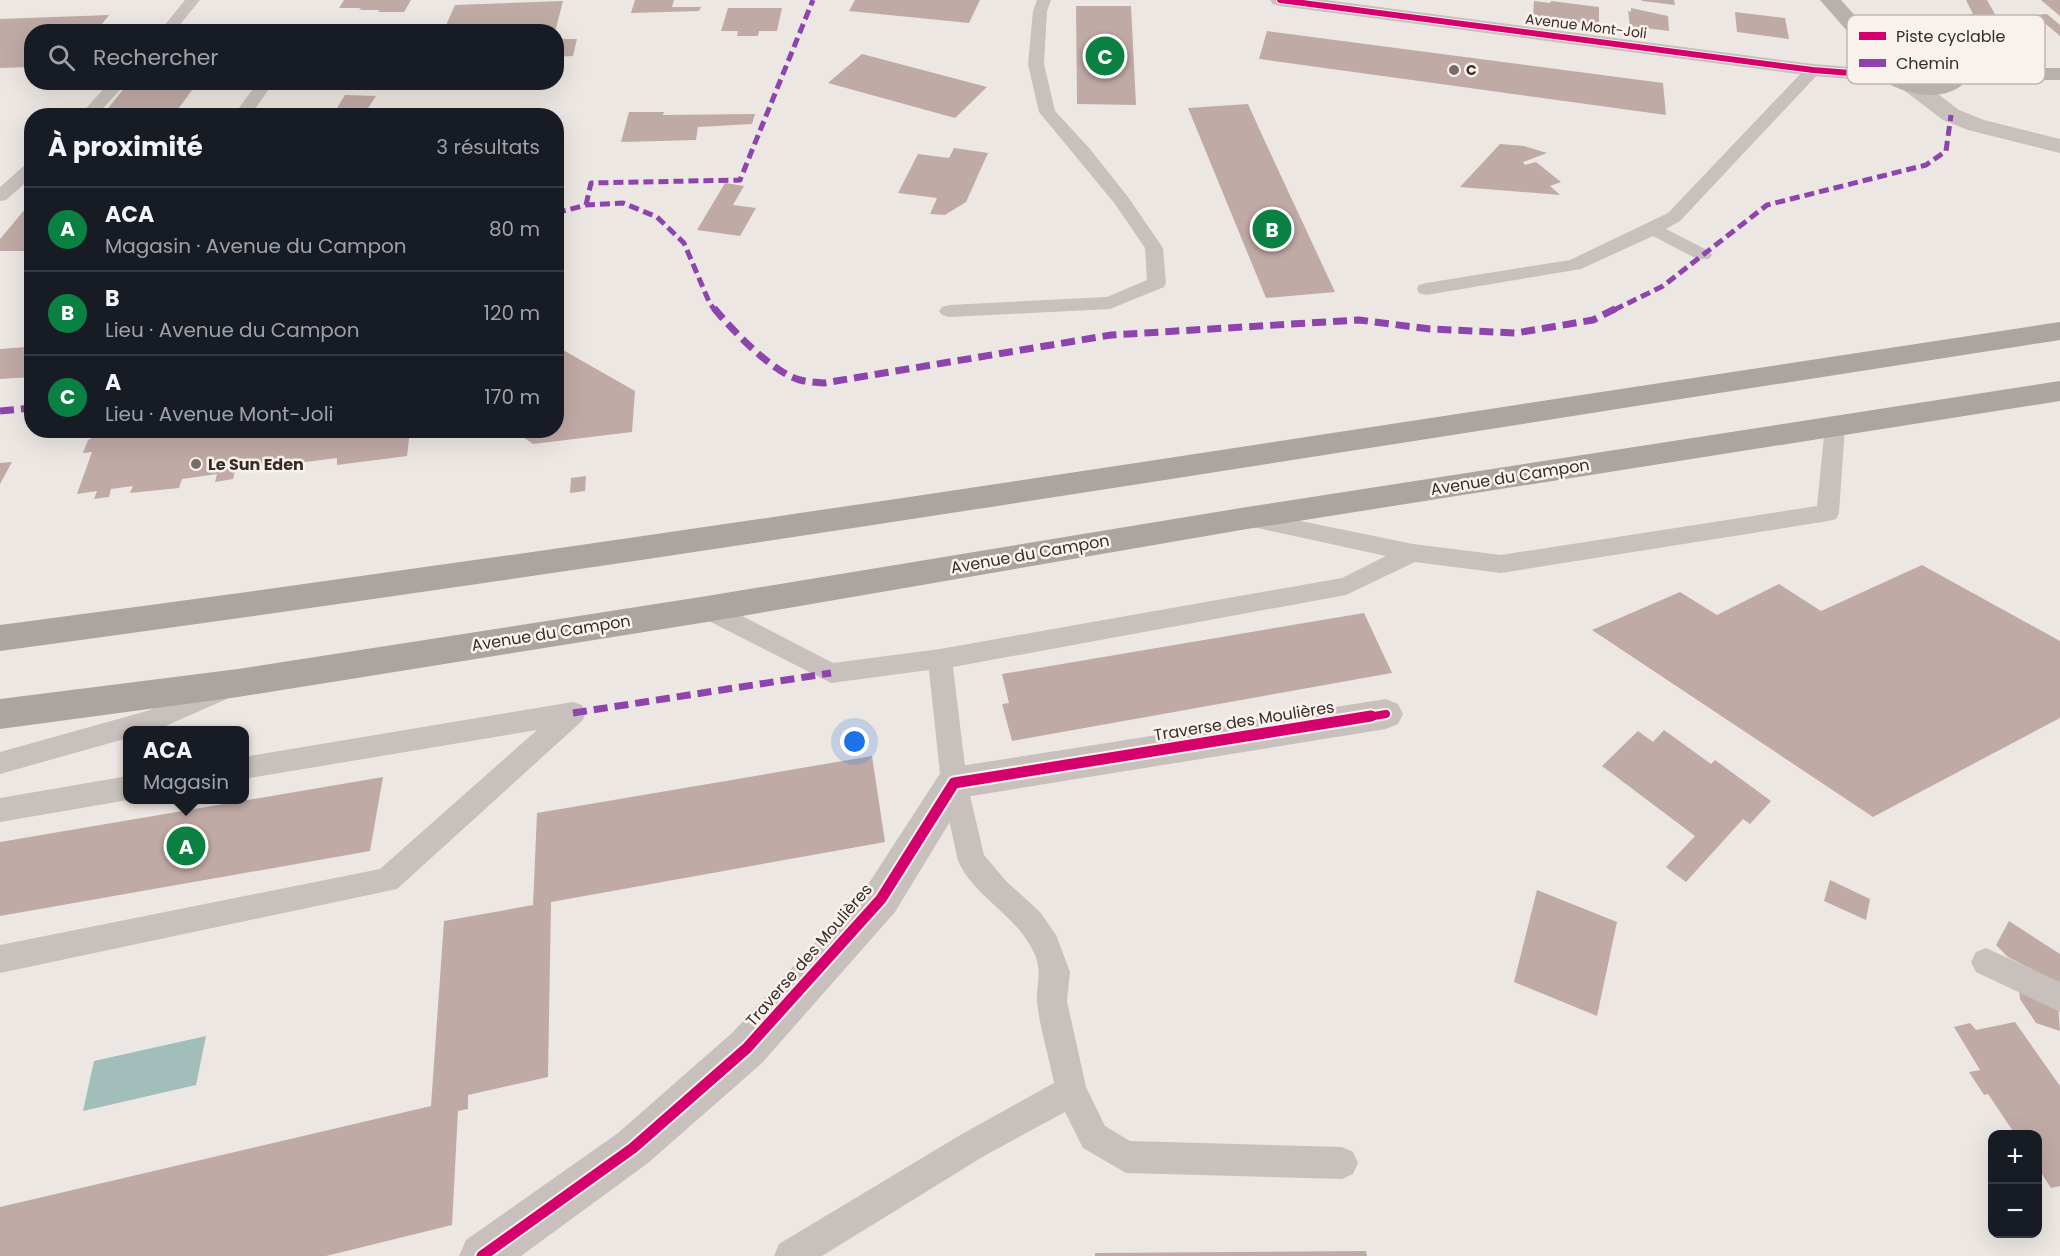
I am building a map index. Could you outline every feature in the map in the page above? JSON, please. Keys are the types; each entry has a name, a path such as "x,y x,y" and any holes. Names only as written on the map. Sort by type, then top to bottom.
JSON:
{"main road":[{"path":"1830,0 1847,19"},
{"path":"1908,84 1938,88 1951,84"},
{"path":"0,638 257,604 613,552 2060,331"},
{"name":"Avenue du Campon","path":"0,714 238,683 707,609 1247,518 2060,391"}],"street":[{"name":"Avenue Mont-Joli","path":"1280,0 1847,73"},
{"path":"1913,86 1952,115 1999,132 2060,146"},
{"name":"Traverse des Moulières","path":"482,1256 633,1148 747,1048 880,899 954,783 1386,714"}],"lane":[{"path":"173,24 193,0"},
{"path":"949,311 1110,303 1157,282 1154,248 1122,201 1047,112 1036,64 1044,0"},
{"path":"1426,289 1574,265 1653,229 1674,217 1813,70"},
{"path":"95,108 111,90"},
{"path":"247,108 260,90"},
{"path":"0,196 24,175"},
{"path":"1653,229 1703,255"},
{"path":"1247,518 1413,554 1501,564 1828,513 1835,426"},
{"path":"707,609 831,673 940,659 1346,585 1413,554"},
{"path":"940,659 954,783 972,861 996,890 1030,921 1046,945 1055,972 1052,1001 1071,1091 1094,1137 1126,1156 1342,1163"},
{"path":"131,726 152,720 238,683"},
{"path":"0,959 387,880 573,713 249,767"},
{"path":"0,763 123,728"},
{"path":"0,810 123,789"},
{"path":"1986,962 2060,997"},
{"path":"791,1256 973,1145 1071,1091"}],"water":[{"path":"206,1036 196,1085 83,1111 94,1061"}],"building":[{"path":"344,0 411,0 404,12 378,12 380,10 339,8"},
{"path":"635,0 674,0 672,7 701,7 699,11 631,13"},
{"path":"855,0 980,0 969,23 849,11"},
{"path":"1674,0 1675,5 1642,1"},
{"path":"1966,0 1987,0 1995,15 1966,15 1973,14"},
{"path":"2041,0 2060,0 2060,16"},
{"path":"563,1 557,24 447,24 455,5"},
{"path":"1534,1 1599,7 1599,25 1533,17"},
{"path":"1076,6 1131,6 1136,105 1077,104"},
{"path":"728,8 782,8 777,31 759,31 758,36 737,36 738,31 721,31"},
{"path":"1631,8 1668,16 1669,31 1630,26 1628,11 1631,12"},
{"path":"1735,12 1785,18 1789,39 1737,32"},
{"path":"2047,14 2060,25 2060,36 2045,23 2045,15 2035,15"},
{"path":"109,15 102,24 24,24 24,67 0,68 0,19"},
{"name":"C","path":"1267,31 1663,83 1666,115 1259,59"},
{"path":"564,39 577,39 573,56 564,57"},
{"path":"862,54 987,87 955,118 828,83"},
{"path":"123,90 192,90 179,108 108,108"},
{"path":"345,95 376,96 368,108 337,108"},
{"path":"1248,104 1335,292 1266,298 1188,108"},
{"path":"629,112 664,112 663,115 755,114 752,124 698,127 696,140 621,142"},
{"path":"1500,144 1524,146 1547,153 1523,162 1525,165 1536,162 1561,182 1550,186 1560,195 1460,187"},
{"path":"954,148 988,153 966,202 945,215 930,214 937,198 898,193 918,154 949,158"},
{"path":"725,183 744,186 733,205 756,208 740,236 697,230"},
{"path":"24,210 24,251 0,251 0,239"},
{"path":"24,347 24,378 0,379 0,349"},
{"path":"564,351 635,391 632,432 533,444 524,438 564,438"},
{"name":"Le Sun Eden","path":"92,438 409,438 407,456 337,465 337,458 305,462 303,470 285,472 286,465 235,471 233,479 215,482 217,474 182,479 179,488 130,493 133,486 111,489 109,497 94,499 97,491 77,494 92,452 83,453 88,440"},
{"path":"12,462 0,484 0,463"},
{"path":"586,476 585,491 570,493 571,478"},
{"path":"1922,565 2060,641 2060,718 1873,817 1592,630 1680,592 1717,615 1779,584 1821,611"},
{"path":"1364,613 1392,673 1012,741 1002,704 1009,703 1002,674"},
{"path":"1664,730 1711,764 1715,760 1771,801 1750,824 1743,819 1686,882 1666,867 1695,836 1602,766 1638,731 1653,742"},
{"path":"872,756 885,842 551,902 548,1077 468,1095 468,1109 458,1111 452,1225 326,1256 0,1256 0,1207 431,1106 444,921 533,905 537,813"},
{"path":"383,777 370,851 0,916 0,842 224,804 249,804 249,800"},
{"path":"1830,880 1870,899 1866,920 1824,901"},
{"path":"1537,890 1617,922 1597,1016 1514,982"},
{"path":"2009,921 2060,954 2060,984 2008,957 1996,945"},
{"path":"2019,989 2058,1005 2060,1031 2036,1023 2020,999"},
{"path":"2015,1022 2060,1086 2060,1186 2051,1188 2042,1174 2042,1130 2012,1130 1988,1094 1984,1095 1969,1072 1980,1070 1954,1027 1970,1023 1976,1030"},
{"path":"1366,1251 1367,1256 1095,1256 1095,1253"}],"marked path":[{"path":"586,205 591,183 740,180 813,0"},
{"path":"564,211 586,205 623,203 657,217 684,243 710,304 732,330 782,372 800,380 824,383 1111,335 1359,320 1430,329 1516,333 1593,320 1663,286 1767,205 1926,165 1946,151 1951,115"},
{"path":"0,411 24,409"},
{"path":"573,713 831,673"}],"cycle path":[{"path":"1280,0 1847,73"},
{"path":"482,1256 633,1148 747,1048 881,899 954,783 1386,714"}],"place":[{"name":"A","path":"1105,56"},
{"name":"C","path":"1454,70"},
{"name":"B","path":"1272,229"},
{"name":"Le Sun Eden","path":"196,464"},
{"name":"ACA","path":"186,846"}]}
